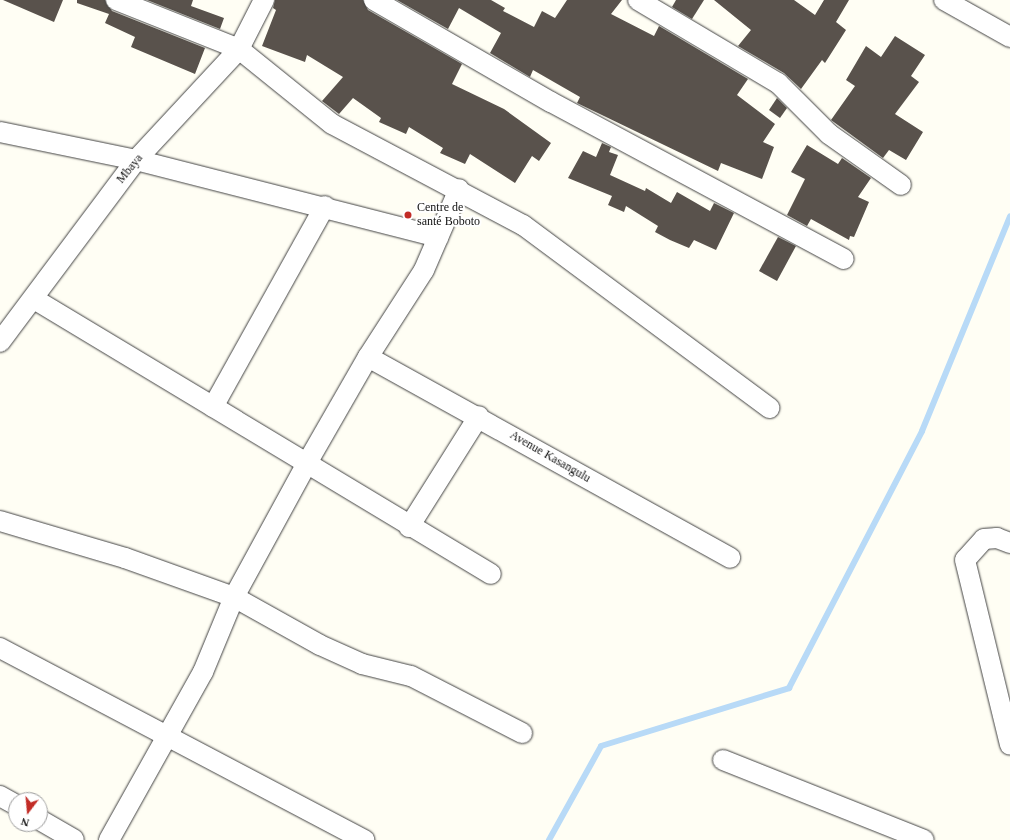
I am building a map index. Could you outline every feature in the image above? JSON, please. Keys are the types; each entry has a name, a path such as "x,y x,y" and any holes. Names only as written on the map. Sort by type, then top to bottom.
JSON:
{"street":[{"path":"116,0 239,49 332,124 459,189 523,225 769,408"},
{"name":"Mbaya","path":"0,342 34,299 136,160 239,49 264,0"},
{"path":"374,0 551,102 844,259"},
{"path":"638,0 778,83 829,134 901,185"},
{"path":"944,0 1010,37"},
{"path":"0,132 136,160 325,206 438,237"},
{"path":"108,840 203,672 234,597 307,463 368,357 412,290 438,237 459,189"},
{"path":"213,407 325,206"},
{"path":"34,299 307,463 409,527 490,574"},
{"name":"Avenue Kasangulu","path":"368,357 479,416 730,558"},
{"path":"409,527 479,416"},
{"path":"0,521 125,558 234,597 320,645 362,664 411,676 522,733"},
{"path":"1010,543 997,538 984,539 965,560 1010,745"},
{"path":"0,648 364,840"},
{"path":"723,760 924,840"},
{"path":"48,825 74,840"}],"building":[{"path":"3,0 63,0 54,22"},
{"path":"77,0 105,0 112,11 205,48 195,74 131,47 135,37 105,23 109,14 77,3"},
{"path":"147,0 193,0 191,6 224,18 220,29"},
{"path":"275,0 363,0 368,10 462,64 452,84 504,109 551,143 539,161 532,156 515,183 470,154 465,164 440,153 443,148 409,127 406,134 379,122 381,118 353,98 339,114 322,101 343,77 307,55 305,62 262,46 276,10 273,8"},
{"path":"397,0 491,0 505,8 503,11 534,27 542,11 555,18 567,0 622,0 611,14 654,36 659,26 748,79 737,95 775,124 763,142 774,147 762,179 721,163 718,171 577,103 580,97 533,70 530,77 490,53 501,33 459,8 448,29"},
{"path":"676,0 704,0 692,19 672,7"},
{"path":"714,0 794,0 815,15 824,0 849,0 836,22 846,30 825,63 822,60 801,89 784,73 738,46 751,30"},
{"path":"895,36 925,55 911,76 919,82 895,114 923,132 906,160 889,150 883,158 831,120 855,86 846,80 866,46 881,57"},
{"path":"777,98 787,108 780,118 769,110"},
{"path":"602,143 611,147 609,152 618,155 610,175 645,191 646,188 671,203 677,192 710,211 714,203 734,213 716,250 694,240 689,248 670,240 655,232 658,226 626,206 624,212 608,205 612,196 568,178 583,151 596,157"},
{"path":"807,145 838,164 842,158 871,178 858,197 869,202 854,237 850,236 849,240 811,219 807,226 787,215 805,179 791,172"},
{"path":"778,237 796,246 777,281 759,271"}],"waterway":[{"path":"549,840 601,746 789,688 922,431 1010,216"}],"place":[{"name":"Centre de santé Boboto","path":"408,215"}]}
